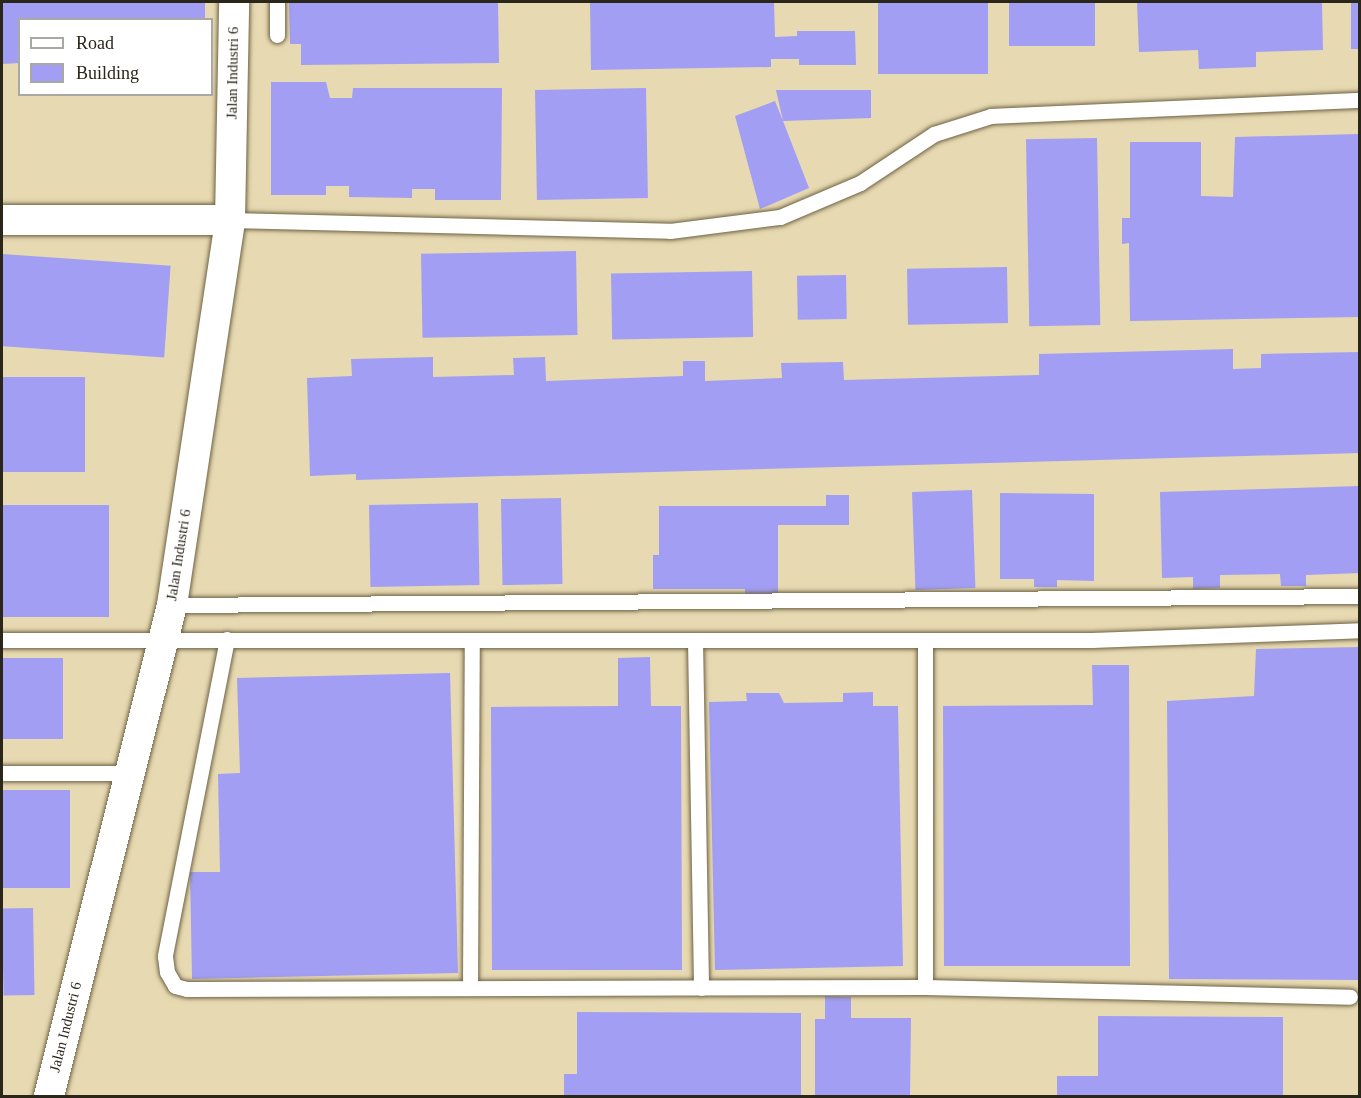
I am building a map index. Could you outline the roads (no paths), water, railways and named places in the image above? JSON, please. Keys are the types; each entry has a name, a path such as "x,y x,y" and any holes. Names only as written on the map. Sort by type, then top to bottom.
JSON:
{"street":[{"name":"Jalan Industri 6","path":"49,1096 172,605 230,220 234,2"},
{"path":"2,220 230,220"}],"lane":[{"path":"277,2 277,35"},
{"path":"230,220 670,231 780,217 860,183 934,134 992,116 1359,99"},
{"path":"172,605 1359,596"},
{"path":"2,640 1092,640 1359,630"},
{"path":"227,639 165,956 167,972 175,986 188,989 925,987 1350,997"},
{"path":"470,988 472,640"},
{"path":"695,640 701,988"},
{"path":"925,640 925,987"},
{"path":"2,773 130,773"}]}
